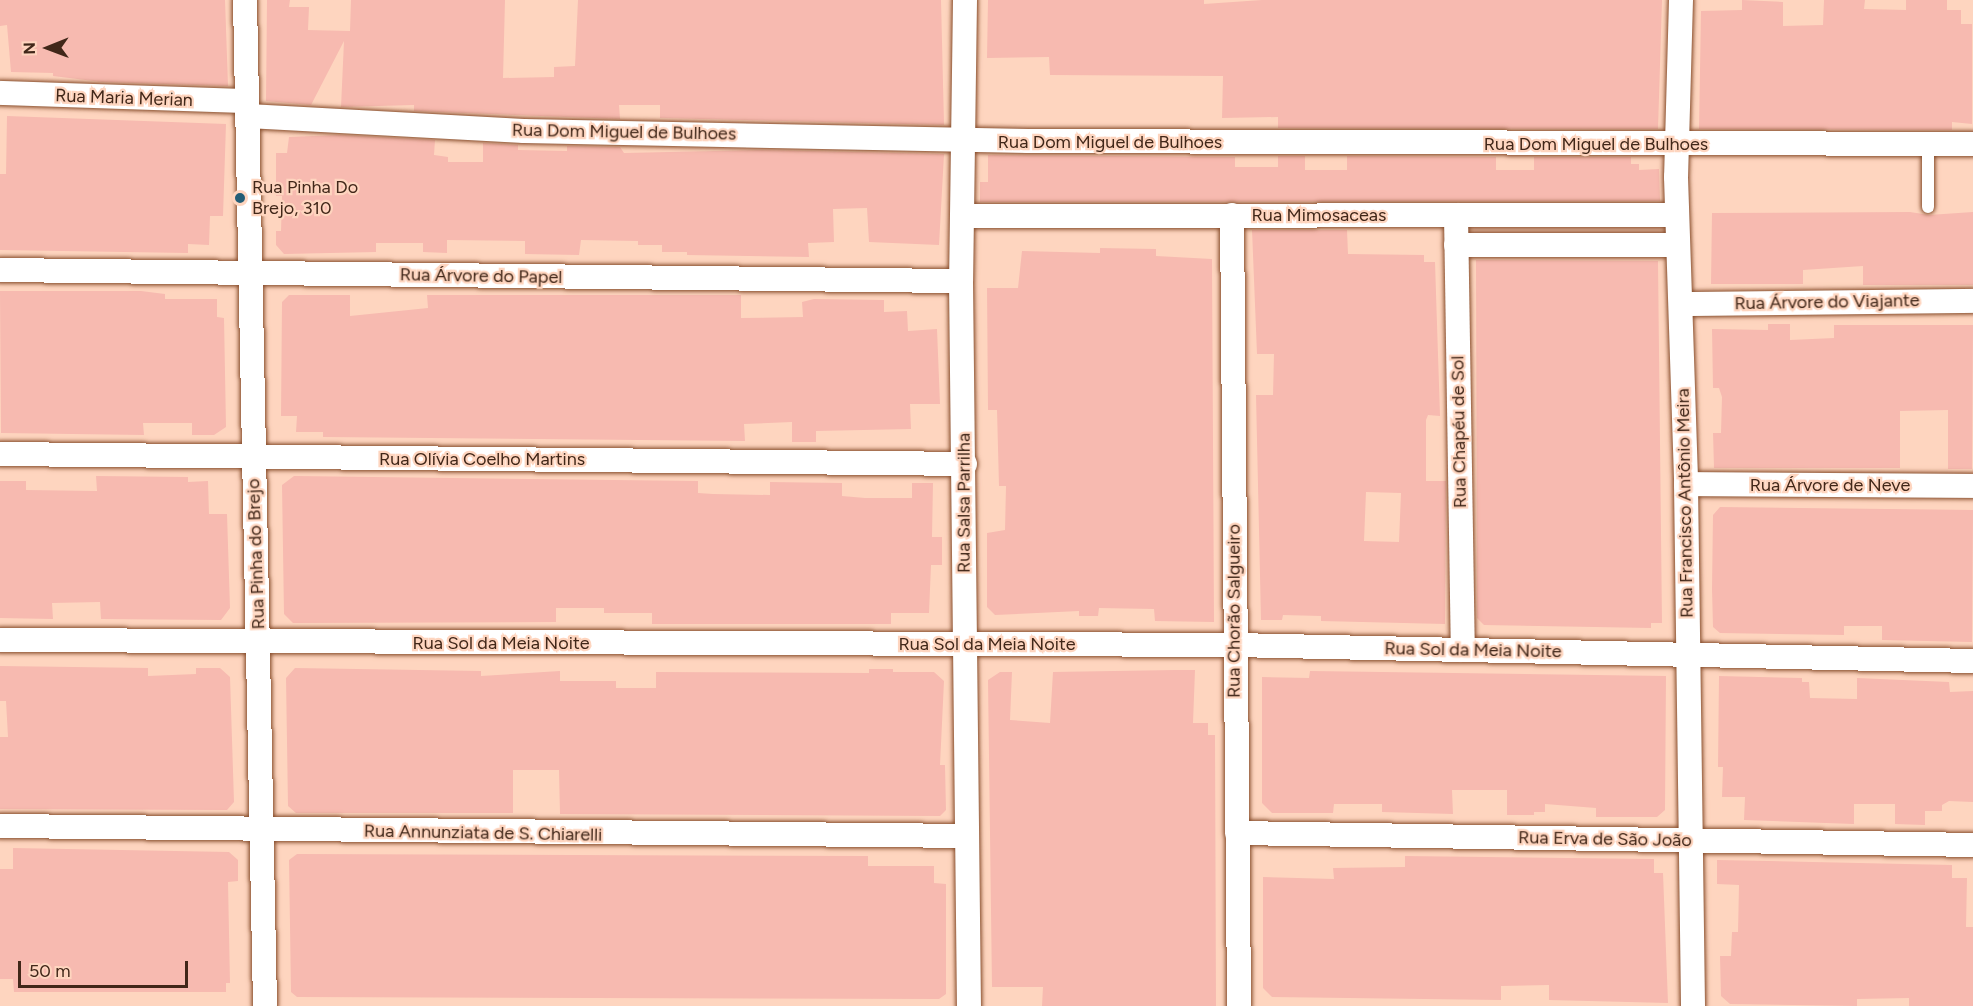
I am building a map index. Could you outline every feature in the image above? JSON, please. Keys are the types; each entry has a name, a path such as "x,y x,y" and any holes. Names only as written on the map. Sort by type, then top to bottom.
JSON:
{"street":[{"name":"Rua Pinha do Brejo","path":"245,0 265,1006"},
{"name":"Rua Salsa Parrilha","path":"965,0 961,281 965,464 969,1006"},
{"name":"Rua Francisco Antônio Meira","path":"1681,0 1676,144 1686,484 1693,1006"},
{"name":"Rua Maria Merian","path":"0,93 248,109"},
{"name":"Rua Dom Miguel de Bulhoes","path":"248,109 524,131 962,139 1973,144"},
{"name":"Rua Chapéu de Sol","path":"1456,214 1463,650"},
{"name":"Rua Mimosaceas","path":"962,216 1677,214"},
{"name":"Rua Chorão Salgueiro","path":"1232,215 1234,645 1239,1006"},
{"path":"1456,245 1678,245"},
{"name":"Rua Árvore do Papel","path":"0,270 961,281"},
{"name":"Rua Árvore do Viajante","path":"1681,304 1973,301"},
{"name":"Rua Olívia Coelho Martins","path":"0,454 254,459 965,464"},
{"name":"Rua Árvore de Neve","path":"1686,484 1973,486"},
{"name":"Rua Sol da Meia Noite","path":"0,640 259,643 1234,645 1973,661"},
{"name":"Rua Annunziata de S. Chiarelli","path":"0,826 263,831 967,836"},
{"name":"Rua Erva de São João","path":"1237,833 1973,845"}],"lane":[{"path":"1928,143 1928,207"}],"building":[{"path":"0,0 225,0 228,86 102,82 53,76 53,73 11,72 7,25 0,26"},
{"path":"267,0 290,0 289,7 309,7 308,30 350,31 351,0 505,0 503,78 554,77 554,67 575,66 578,0 941,0 944,125 660,118 660,105 619,105 620,119 414,111 414,105 341,107 344,41 311,105 266,101"},
{"path":"988,0 1204,0 1204,4 1262,0 1662,0 1658,129 1278,128 1278,117 1222,118 1223,76 1050,75 1049,57 987,58"},
{"path":"1742,0 1783,2 1783,26 1823,25 1824,0 1865,0 1864,9 1906,10 1906,0 1947,0 1947,10 1961,10 1961,24 1972,24 1972,124 1952,122 1952,130 1699,129 1701,11 1742,10"},
{"path":"7,116 226,124 223,216 210,216 209,245 188,244 188,253 0,250 0,174 6,174"},
{"path":"340,135 435,140 434,155 448,157 448,162 483,162 483,143 518,145 518,150 567,151 567,146 620,147 624,153 762,150 944,154 939,245 869,242 867,208 833,209 834,242 808,243 809,257 687,255 687,252 662,252 662,245 638,245 638,241 581,240 579,255 525,254 525,241 447,240 447,253 423,252 423,243 376,243 376,252 284,254 276,245 276,231 281,231 282,196 276,196 276,153 287,153 289,137"},
{"path":"988,155 1235,157 1235,167 1278,167 1278,156 1305,156 1305,170 1347,170 1347,156 1496,157 1496,170 1534,170 1534,157 1631,157 1631,164 1639,164 1639,170 1659,169 1660,201 980,202 980,182 988,182"},
{"path":"1910,212 1929,215 1973,212 1973,285 1863,285 1863,266 1803,270 1803,284 1711,284 1712,213"},
{"path":"1252,230 1347,230 1348,254 1424,255 1424,262 1435,262 1440,416 1428,415 1426,420 1426,481 1446,481 1445,624 1321,621 1321,616 1283,615 1282,620 1261,620 1256,395 1273,395 1274,354 1257,354","holes":["1366,492 1401,493 1399,542 1364,541"]},
{"path":"1100,248 1156,249 1156,256 1212,259 1214,622 1155,621 1154,609 1099,608 1098,616 1079,616 1079,611 995,615 987,607 987,533 1005,530 1006,486 999,486 997,410 988,410 987,288 1018,288 1022,251 1100,253"},
{"path":"1476,260 1658,261 1662,623 1651,623 1651,628 1484,625 1477,618"},
{"path":"0,291 141,291 165,294 165,299 217,299 217,317 224,318 226,427 214,435 192,435 192,423 143,423 144,435 1,433"},
{"path":"289,295 350,295 350,316 428,308 427,295 741,295 741,318 803,317 802,302 814,299 884,300 884,312 907,311 908,331 937,329 940,404 910,404 911,429 816,431 816,442 792,442 792,422 744,424 745,441 323,437 323,432 296,432 297,416 281,416 282,302"},
{"path":"1768,324 1790,324 1790,340 1834,338 1834,325 1973,325 1972,469 1948,469 1948,410 1900,411 1900,468 1714,468 1713,433 1721,433 1722,397 1719,388 1713,388 1712,329 1768,330"},
{"path":"96,476 188,477 188,482 208,481 209,514 227,514 230,608 221,620 101,619 100,602 52,603 53,619 0,618 0,481 26,481 26,490 97,491"},
{"path":"294,476 698,481 698,493 770,495 770,482 842,483 842,496 865,498 912,498 912,483 933,483 932,537 942,537 942,565 931,565 929,613 891,613 891,624 652,624 652,613 604,613 604,608 556,608 556,622 293,623 284,614 282,485"},
{"path":"1720,507 1973,510 1972,642 1882,640 1882,626 1844,626 1844,635 1720,633 1713,627 1712,589 1713,515"},
{"path":"0,666 148,668 148,676 196,674 196,668 220,668 230,677 234,802 227,810 0,809 0,737 8,737 6,701 0,701"},
{"path":"295,668 481,671 481,676 560,671 560,681 616,681 616,688 656,688 656,672 869,673 869,669 893,669 893,672 934,672 944,681 940,765 945,765 946,810 940,816 560,814 559,770 513,770 513,813 296,813 288,806 286,678"},
{"path":"1195,670 1193,723 1208,723 1208,735 1215,735 1216,1006 1042,1006 1043,987 992,987 988,680 1000,672 1012,672 1010,720 1050,723 1053,672"},
{"path":"1310,671 1666,676 1665,810 1657,817 1596,817 1596,808 1545,804 1545,812 1534,812 1534,815 1507,815 1507,790 1452,790 1453,814 1382,812 1382,804 1334,804 1333,813 1272,813 1262,803 1262,677 1309,678"},
{"path":"1719,676 1802,678 1802,682 1809,682 1810,698 1857,699 1857,678 1949,682 1950,692 1973,691 1973,802 1949,801 1942,805 1942,811 1925,811 1925,825 1895,824 1895,804 1854,804 1854,824 1744,820 1745,797 1722,797 1723,767 1718,767"},
{"path":"13,848 229,852 238,860 238,881 228,882 230,983 226,983 226,992 14,992 13,979 0,979 0,869 13,869"},
{"path":"297,854 868,856 868,866 934,866 934,883 946,884 946,994 939,999 297,997 291,992 289,860"},
{"path":"1405,856 1654,859 1654,873 1663,873 1668,1003 1549,1000 1549,985 1501,986 1501,1000 1272,997 1263,988 1263,877 1334,879 1333,868 1405,867"},
{"path":"1717,860 1952,865 1952,878 1967,878 1966,927 1973,927 1973,1006 1909,1006 1909,998 1857,999 1857,1006 1730,1004 1721,996 1720,956 1731,956 1732,932 1738,932 1739,885 1717,884"}],"place":[{"name":"Rua Pinha Do Brejo, 310","path":"240,198"}]}
